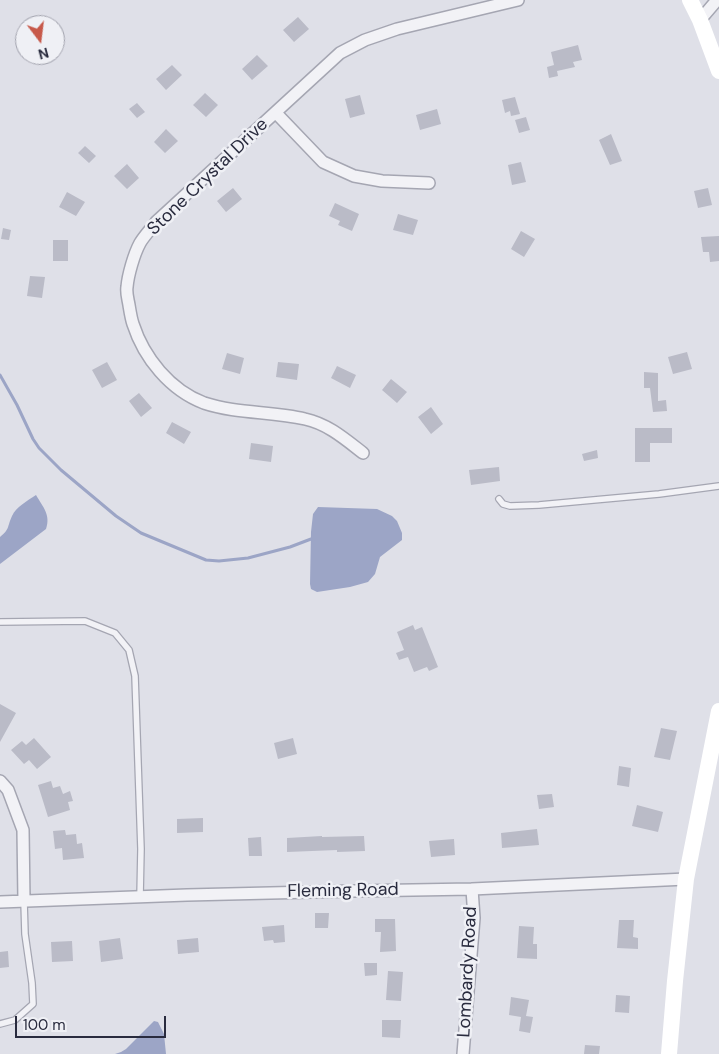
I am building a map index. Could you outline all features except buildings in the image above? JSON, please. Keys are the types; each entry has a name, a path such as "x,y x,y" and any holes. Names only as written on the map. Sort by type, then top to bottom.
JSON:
{"street":[{"name":"Stone Crystal Drive","path":"363,453 332,430 306,419 230,410 203,402 183,392 151,361 132,323 126,288 130,270 140,243 156,222 340,53 364,40 397,29 518,0"},
{"path":"690,0 700,20 719,72"},
{"path":"700,20 717,0"},
{"path":"276,113 324,162 354,176 382,182 428,183"},
{"path":"669,1054 686,879 719,711"},
{"path":"0,781 8,790 23,830 24,901"},
{"name":"Fleming Road","path":"0,902 354,890 472,889 686,879"},
{"name":"Lombardy Road","path":"463,1054 474,918 472,889"}],"lane":[{"path":"499,499 503,504 510,506 539,505 649,495 719,486"},
{"path":"0,622 85,621 115,633 129,650 135,676 141,848 140,897"},
{"path":"0,1024 15,1020 32,1004 32,983 25,934 24,901"}],"water":[{"path":"36,495 47,515 46,529 0,564 0,537 7,530 16,510"},
{"path":"318,507 377,509 392,516 397,521 402,533 402,540 380,557 375,574 368,582 317,592 311,589 310,584 311,532 313,514"},
{"path":"154,1021 158,1022 164,1034 166,1054 115,1054 126,1049"}],"waterway":[{"path":"0,375 39,448 61,470 116,516 141,533 206,560 219,561 248,558 313,540"}]}
